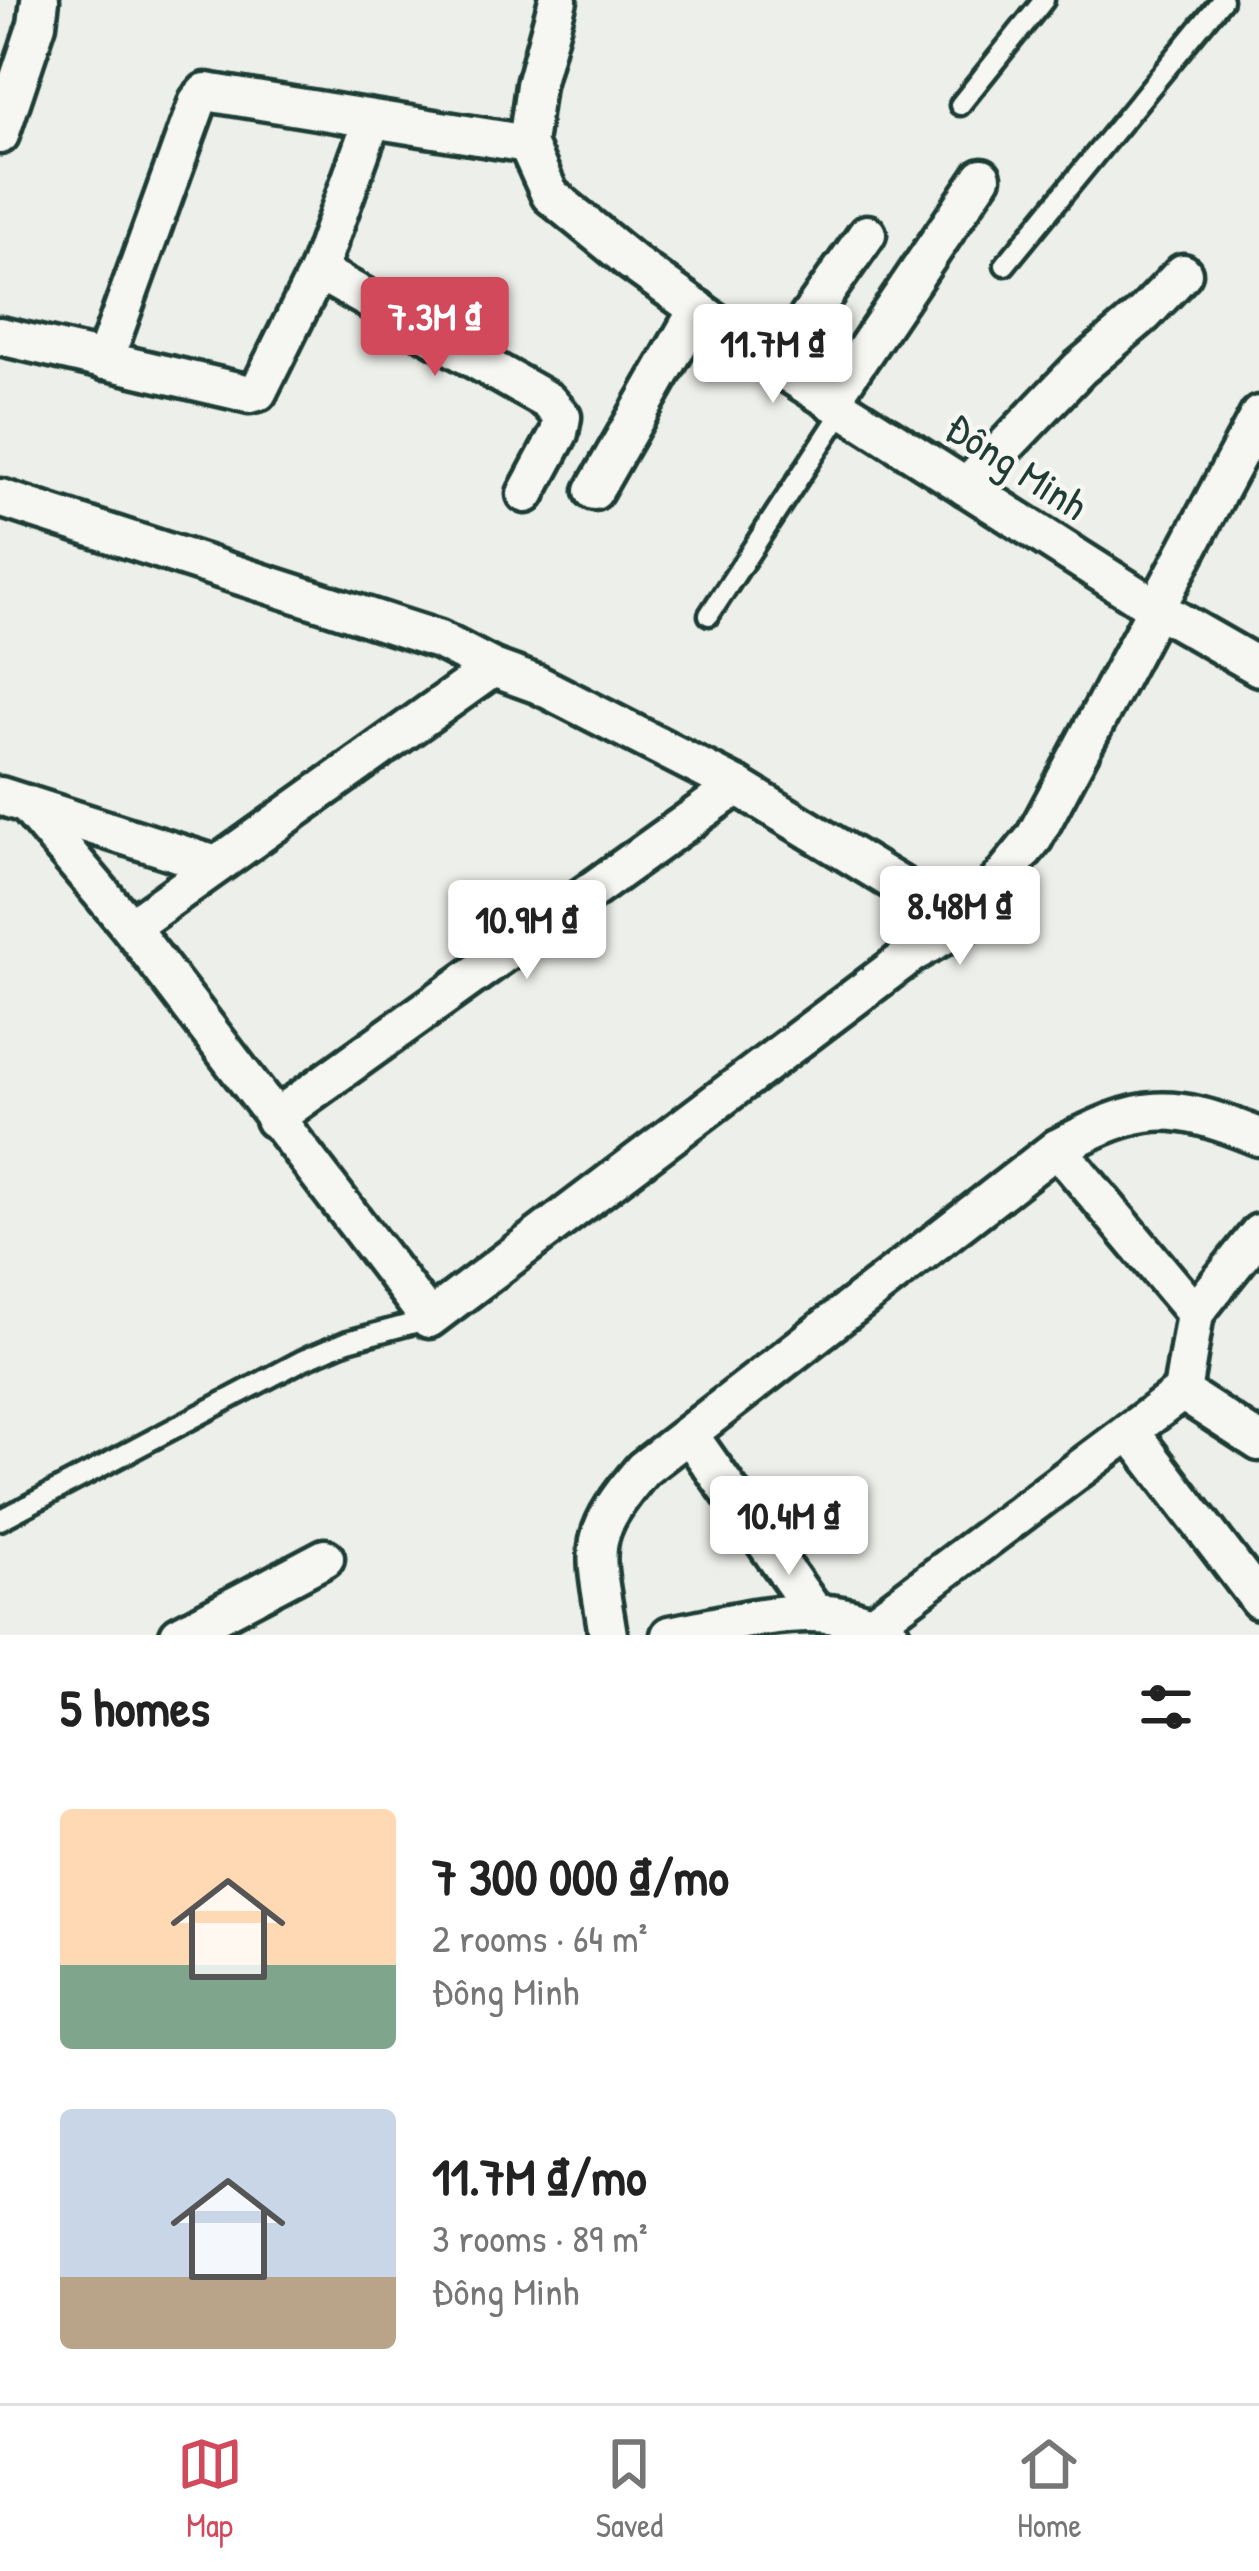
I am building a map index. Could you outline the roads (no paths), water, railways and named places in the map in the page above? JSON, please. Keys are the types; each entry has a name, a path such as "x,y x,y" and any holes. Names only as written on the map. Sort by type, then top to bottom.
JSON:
{"street":[{"path":"0,135 37,24 40,0"},
{"path":"104,361 201,96 215,92 527,144 535,85 558,0"},
{"path":"0,336 250,394 258,392 318,271 372,120"},
{"name":"Đông Minh","path":"527,144 550,195 775,365 1156,608 1259,667"},
{"path":"837,405 982,177"},
{"path":"775,365 867,234"},
{"path":"318,271 548,401 562,417 559,433 526,494"},
{"path":"966,487 1080,368 1144,314 1183,273"},
{"path":"594,491 698,309"},
{"path":"13,800 130,927 429,1318 913,953 964,924 1034,838 1259,415"},
{"path":"0,498 439,640 537,684 737,786 964,924"},
{"path":"130,927 493,668"},
{"path":"274,1118 737,786"},
{"path":"13,800 216,866"},
{"path":"608,1635 596,1553 598,1534 612,1506 644,1469 1057,1148 1106,1122 1145,1110 1179,1110 1259,1137"},
{"path":"1057,1148 1195,1312"},
{"path":"670,1635 813,1610 880,1631 1182,1392 1195,1312 1259,1232"},
{"path":"1182,1392 1259,1442"},
{"path":"1130,1431 1259,1600"},
{"path":"688,1434 813,1610"},
{"path":"179,1635 325,1558"}],"lane":[{"path":"960,105 1044,0"},
{"path":"1004,265 1222,0"},
{"path":"709,615 837,405"},
{"path":"0,1520 303,1360 348,1341 429,1318"}]}
